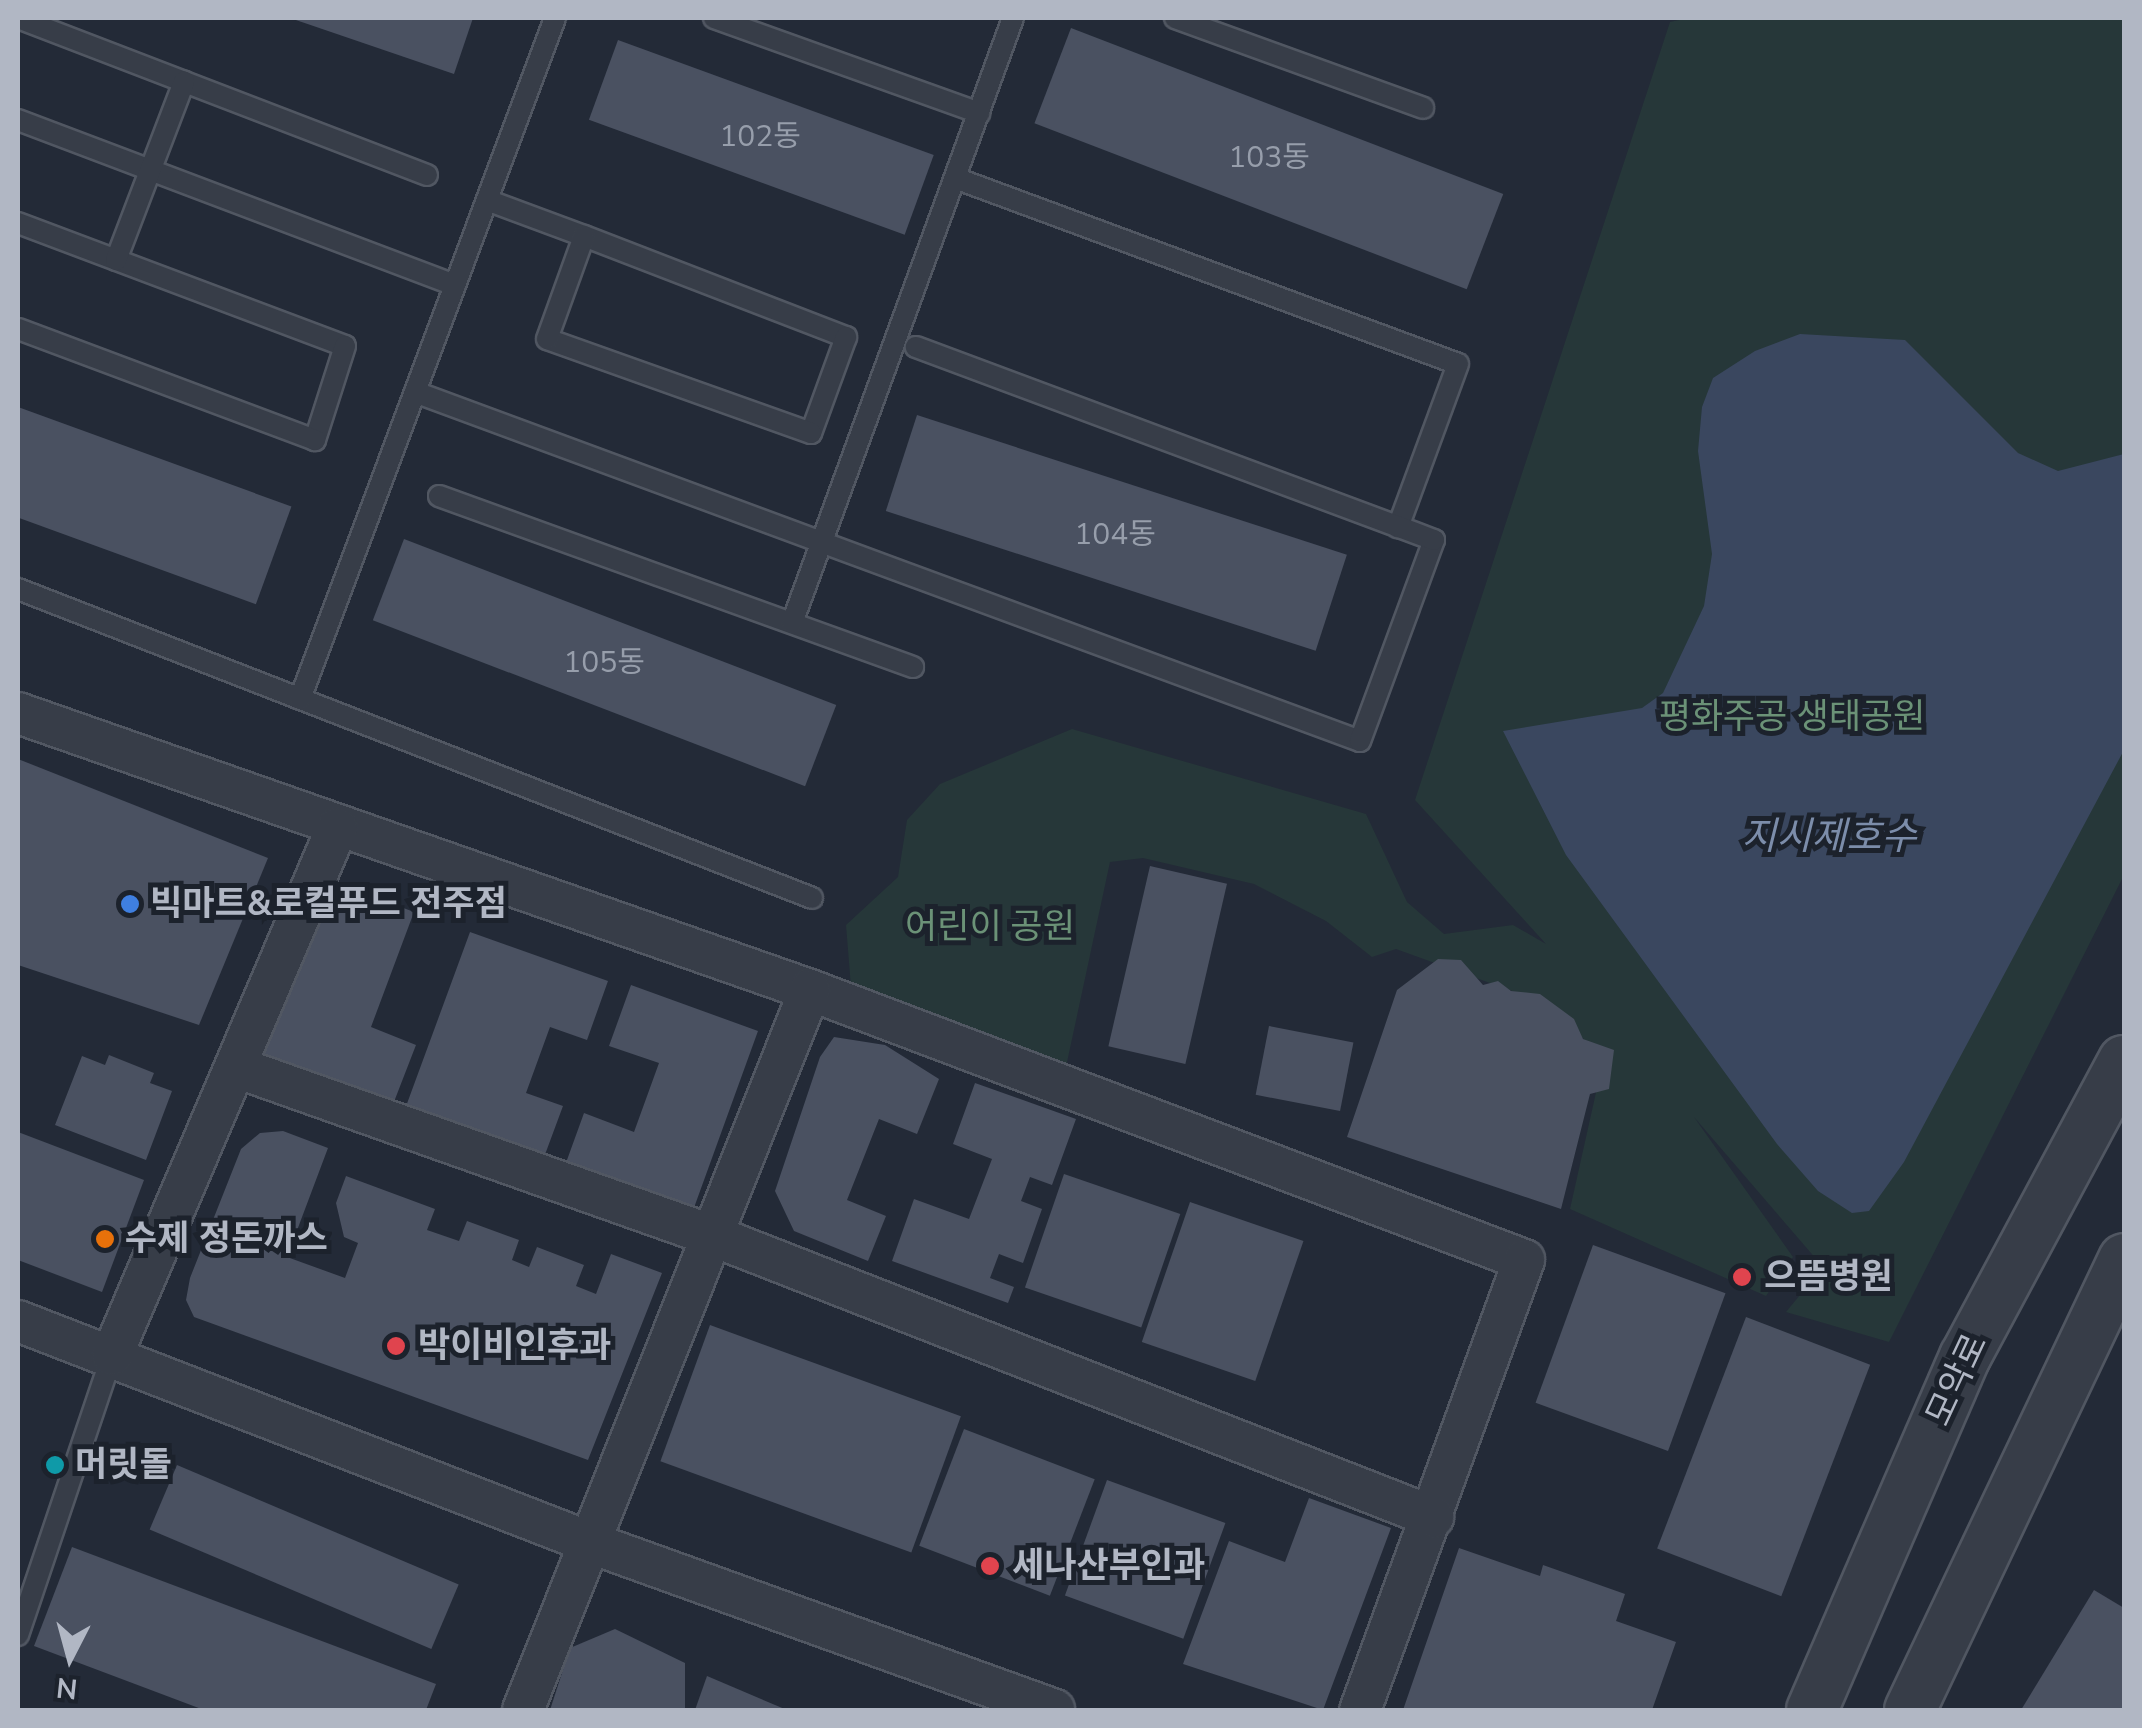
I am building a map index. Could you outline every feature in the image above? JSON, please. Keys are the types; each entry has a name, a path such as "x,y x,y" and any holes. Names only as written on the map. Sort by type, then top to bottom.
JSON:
{"street":[{"path":"18,713 336,828 810,990 1524,1260 1360,1710"},
{"path":"112,1355 336,828"},
{"path":"523,1710 594,1544 810,990"},
{"name":"모악로","path":"1812,1710 1965,1356 2124,1062"},
{"path":"236,1066 716,1237 1433,1516"},
{"path":"1910,1710 2124,1259"},
{"path":"18,1321 594,1544 1054,1710"}],"lane":[{"path":"18,18 427,175"},
{"path":"300,699 554,18"},
{"path":"714,18 757,25 979,112"},
{"path":"792,622 1013,18"},
{"path":"1175,18 1423,108"},
{"path":"116,260 184,82"},
{"path":"18,120 455,285"},
{"path":"955,178 1458,364 1398,527"},
{"path":"486,200 584,236 846,337 812,433 548,340 584,236"},
{"path":"18,224 346,346 315,440 18,328"},
{"path":"415,392 1360,741 1434,540 916,347"},
{"path":"438,496 913,666"},
{"path":"18,590 812,898"},
{"path":"18,1635 112,1355"}],"green space":[{"name":"평화주공 생태공원","path":"1688,18 2124,18 2124,875 1889,1342 1786,1312 1823,1267 1694,1117 1793,1257 1766,1296 1570,1209 1603,1061 1554,1006 1396,949 1372,957 1326,921 1254,884 1143,858 1110,862 1066,1067 851,987 846,925 898,877 907,820 940,784 1072,729 1366,814 1407,902 1444,934 1513,925 1546,944 1415,800 1670,22"}],"water":[{"name":"지시제호수","path":"1800,334 1905,340 2018,453 2058,471 2124,454 2124,750 1904,1162 1869,1211 1852,1213 1818,1191 1777,1144 1566,855 1503,731 1642,708 1663,693 1704,606 1712,554 1698,451 1702,407 1713,378 1755,351"}],"building":[{"path":"290,18 473,18 454,74"},
{"path":"1071,28 1503,194 1467,289 1034,123"},
{"path":"618,40 934,155 905,235 589,120"},
{"path":"18,407 291,507 256,604 18,518"},
{"path":"917,415 1347,555 1316,651 886,511"},
{"path":"404,539 836,705 805,786 373,620"},
{"path":"18,759 268,858 199,1025 18,965"},
{"path":"1150,866 1227,884 1185,1064 1108,1046"},
{"path":"327,879 414,912 371,1027 416,1045 392,1107 259,1057"},
{"path":"470,932 608,981 587,1040 550,1027 526,1093 563,1106 543,1160 405,1109"},
{"path":"1438,959 1461,960 1483,985 1498,981 1511,991 1540,994 1574,1019 1583,1039 1614,1050 1609,1089 1590,1094 1561,1209 1347,1137 1397,990"},
{"path":"631,985 758,1031 691,1216 563,1171 584,1113 634,1132 659,1063 609,1046"},
{"path":"1269,1026 1353,1042 1340,1111 1256,1095"},
{"path":"834,1037 885,1045 939,1079 917,1134 879,1119 847,1200 886,1216 868,1261 794,1231 775,1191 820,1057"},
{"path":"109,1055 154,1073 150,1083 172,1091 146,1160 55,1125 82,1056 105,1065"},
{"path":"975,1083 1076,1119 1052,1185 1030,1177 1021,1201 1042,1209 1023,1263 999,1254 990,1278 1014,1287 1008,1303 892,1261 914,1199 969,1219 992,1159 953,1144"},
{"path":"283,1131 328,1148 287,1257 345,1278 358,1243 344,1237 336,1203 346,1176 435,1209 427,1230 459,1241 467,1221 519,1240 512,1260 529,1267 537,1247 584,1265 576,1286 596,1294 611,1254 662,1273 588,1460 194,1317 186,1300 190,1278 241,1149 260,1133"},
{"path":"18,1132 144,1180 102,1292 18,1260"},
{"path":"1064,1174 1180,1214 1141,1328 1025,1287"},
{"path":"1190,1202 1303,1241 1255,1381 1142,1342"},
{"path":"1593,1245 1725,1293 1668,1451 1536,1403"},
{"path":"1746,1317 1870,1365 1781,1596 1657,1549"},
{"path":"710,1325 961,1416 911,1553 660,1461"},
{"path":"964,1429 1095,1479 1050,1596 919,1546"},
{"path":"177,1465 459,1585 431,1649 150,1529"},
{"path":"1107,1480 1225,1523 1183,1639 1065,1596"},
{"path":"1309,1498 1391,1528 1323,1710 1183,1664 1229,1541 1285,1562"},
{"path":"72,1547 436,1684 426,1710 204,1710 34,1646"},
{"path":"1459,1548 1540,1576 1543,1565 1625,1594 1616,1621 1676,1642 1652,1710 1403,1710"},
{"path":"2094,1590 2124,1608 2124,1710 2021,1710"},
{"path":"615,1629 685,1663 685,1710 550,1710 570,1648"},
{"path":"707,1676 787,1710 695,1710"}],"place":[{"name":"빅마트&로컬푸드 전주점","path":"130,904"},
{"name":"수제 정돈까스","path":"105,1239"},
{"name":"으뜸병원","path":"1742,1277"},
{"name":"박이비인후과","path":"396,1346"},
{"name":"머릿돌","path":"55,1465"},
{"name":"세나산부인과","path":"990,1566"}],"park label":[{"name":"어린이 공원","path":"990,927"}]}
